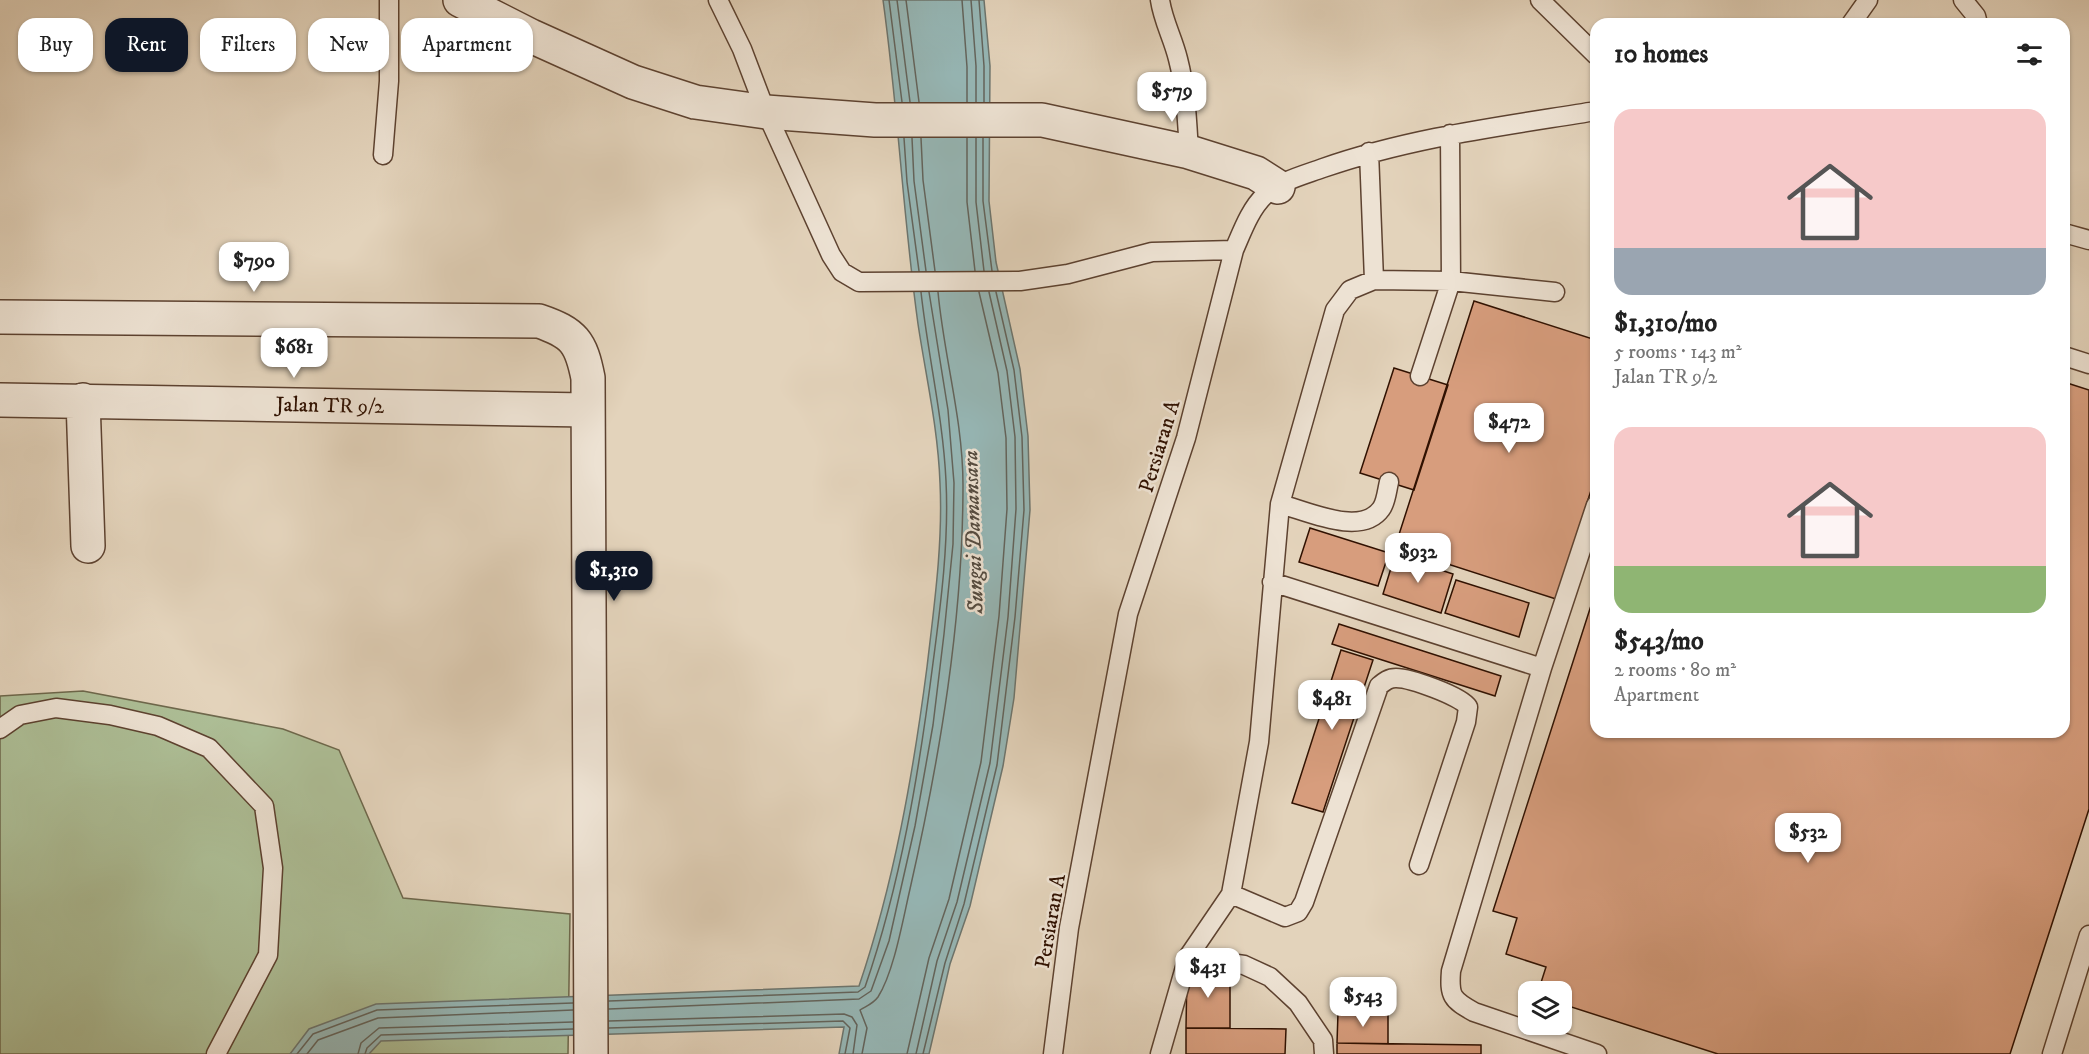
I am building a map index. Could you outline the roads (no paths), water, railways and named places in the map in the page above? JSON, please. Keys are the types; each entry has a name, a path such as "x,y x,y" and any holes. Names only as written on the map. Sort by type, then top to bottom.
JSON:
{"street":[{"path":"460,0 531,36 633,82 695,102 766,112 875,120 1042,120 1189,153 1256,173 1278,187"},
{"path":"0,317 539,321 563,329 582,351 588,378 591,1054"},
{"name":"Jalan TR 9/2","path":"0,400 588,410"},
{"path":"83,400 88,546"}],"lane":[{"path":"383,155 389,81 389,0"},
{"path":"718,0 742,49 766,112 831,255 842,272 859,282 885,284 1020,281 1068,274 1152,252 1234,250"},
{"path":"1160,0 1163,20 1177,55 1186,92 1189,153"},
{"path":"1540,0 1590,49"},
{"path":"1855,18 1868,0"},
{"path":"1963,0 1976,18"},
{"name":"Persiaran A","path":"1053,1054 1069,928 1128,614 1186,438 1234,250 1252,214 1265,195 1292,179 1369,152 1450,134 1590,112"},
{"path":"1420,376 1450,281 1450,134"},
{"path":"1369,152 1374,280"},
{"path":"2070,235 2089,240"},
{"path":"1160,1054 1188,957 1231,894 1259,742 1280,504 1335,310 1350,290 1374,280 1450,281 1555,292"},
{"path":"2070,359 2089,364"},
{"path":"1280,504 1348,523 1368,520 1382,508 1389,482"},
{"path":"1590,523 1542,668 1450,971 1449,991 1458,1003 1474,1012 1597,1054"},
{"path":"1272,582 1542,668"},
{"path":"1231,894 1284,917 1298,912 1304,902 1379,686 1388,679 1399,678 1457,697 1468,707 1466,722 1419,865"},
{"path":"0,729 20,715 56,708 110,715 158,726 209,748 264,806 273,868 268,955 216,1054"},
{"path":"2052,1054 2089,935"},
{"path":"1188,957 1244,965 1270,977 1298,1003 1323,1040 1324,1054"}],"water":[{"name":"Sungai Damansara","path":"883,0 984,0 990,66 989,201 996,262 1020,369 1028,436 1030,510 1014,698 1003,766 970,906 950,964 929,1054 839,1054 844,1027 381,1041 369,1054 290,1054 309,1029 376,1004 859,986 882,908 909,788 927,667 937,575 941,506 937,442 913,284"}]}
